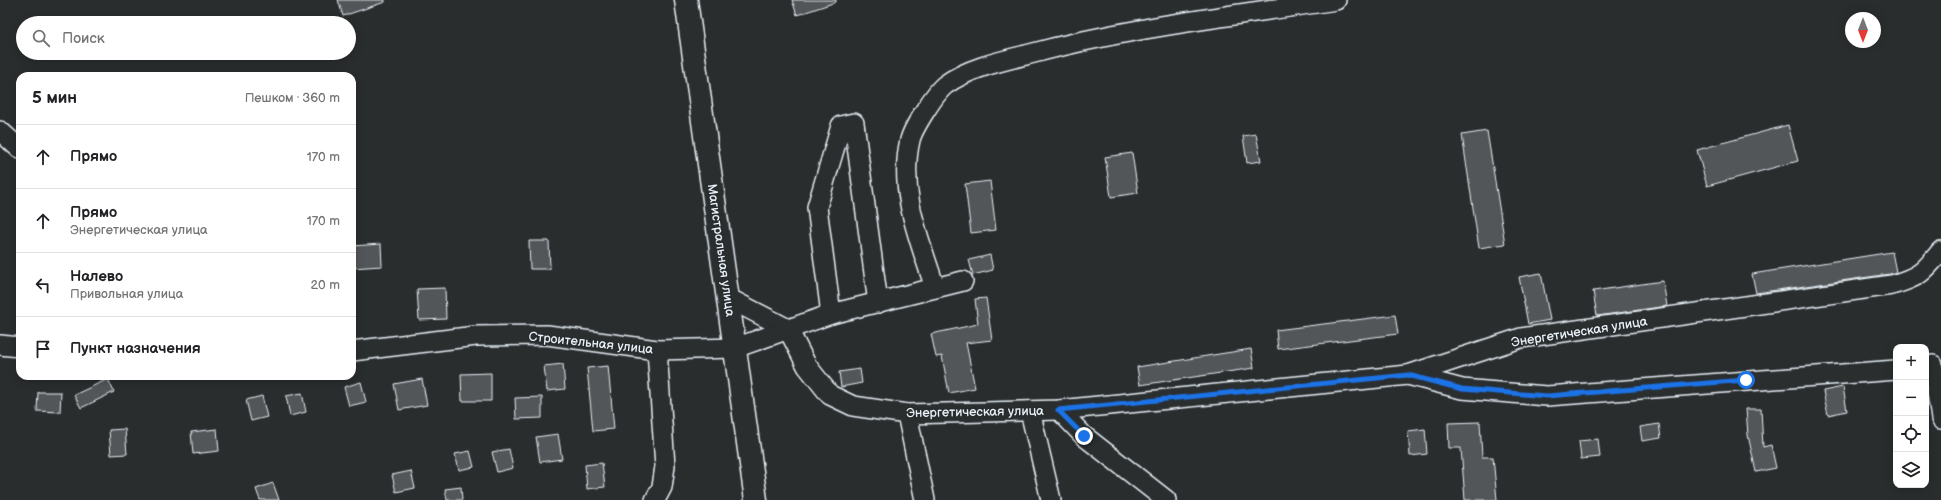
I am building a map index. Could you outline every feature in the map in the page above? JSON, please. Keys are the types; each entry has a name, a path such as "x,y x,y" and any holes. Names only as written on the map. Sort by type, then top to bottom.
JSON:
{"highway":[{"name":"Магистральная улица","path":"686,0 756,500"}],"street":[{"path":"936,288 908,202 906,169 910,138 925,111 944,86 967,74 995,63 1063,45 1153,27 1336,0"},
{"path":"831,314 817,207 841,126 854,123 878,303"},
{"path":"0,131 16,145"},
{"name":"Энергетическая улица","path":"788,329 807,366 830,395 853,406 907,414 1058,410 1408,375 1521,338 1892,285 1915,278 1925,271 1941,251"},
{"name":"Строительная улица","path":"356,351 476,336 547,335 657,350 735,348 831,314 963,282"},
{"path":"728,298 788,329"},
{"path":"0,345 16,347"},
{"path":"656,500 662,487 665,466 657,350"},
{"path":"1934,365 1941,419"},
{"path":"1408,375 1462,389 1547,396 1893,370"},
{"path":"1058,410 1084,436 1166,500"},
{"path":"1030,411 1051,500"},
{"path":"907,414 925,500"}],"building":[{"path":"338,0 385,0 385,2 343,16"},
{"path":"792,0 836,0 836,2 797,15"},
{"path":"1788,125 1798,161 1707,186 1697,150"},
{"path":"1487,131 1505,244 1479,248 1462,135"},
{"path":"1256,134 1261,161 1247,163 1243,136"},
{"path":"1132,153 1138,193 1111,197 1105,157"},
{"path":"990,181 996,230 971,233 965,184"},
{"path":"529,241 549,241 550,269 530,269"},
{"path":"381,244 382,266 356,268 356,246"},
{"path":"1892,252 1896,272 1890,274 1756,293 1752,274"},
{"path":"990,255 993,270 973,275 969,260"},
{"path":"1541,273 1550,320 1528,324 1519,277"},
{"path":"1663,281 1667,306 1597,316 1593,291"},
{"path":"445,288 446,319 419,320 417,289"},
{"path":"986,298 992,340 966,343 975,388 949,393 942,356 936,357 931,334 978,324 975,299"},
{"path":"1395,315 1398,334 1278,349 1276,330"},
{"path":"1251,349 1254,368 1140,385 1137,367"},
{"path":"563,364 565,389 547,391 544,366"},
{"path":"608,366 614,429 593,431 587,368"},
{"path":"860,369 862,383 841,387 839,372"},
{"path":"491,373 491,401 462,401 461,374"},
{"path":"422,379 427,405 399,410 394,384"},
{"path":"106,380 108,380 114,392 81,408 74,395"},
{"path":"361,382 366,402 349,406 344,387"},
{"path":"1843,387 1847,411 1828,415 1823,391"},
{"path":"38,392 61,392 60,412 37,411"},
{"path":"302,393 306,412 290,416 286,396"},
{"path":"262,396 267,417 251,421 246,400"},
{"path":"542,397 542,418 516,419 515,398"},
{"path":"1746,409 1761,409 1763,447 1771,445 1776,468 1756,472 1748,435"},
{"path":"1480,422 1482,457 1493,457 1497,500 1465,500 1461,448 1449,448 1448,423"},
{"path":"1659,424 1661,438 1642,441 1640,427"},
{"path":"125,429 127,454 111,455 109,430"},
{"path":"217,429 219,451 193,454 191,432"},
{"path":"1425,429 1427,454 1410,456 1408,431"},
{"path":"558,434 562,459 540,462 536,437"},
{"path":"1598,439 1600,457 1581,459 1579,441"},
{"path":"509,449 513,468 497,472 492,452"},
{"path":"470,451 474,467 459,470 455,454"},
{"path":"602,463 605,487 587,489 585,465"},
{"path":"411,471 415,488 396,492 392,475"},
{"path":"273,483 279,500 260,500 256,489"},
{"path":"461,487 462,500 447,500 445,489"}],"route":[{"path":"1084,436 1058,410 1408,375 1462,389 1547,396 1746,380"}]}
